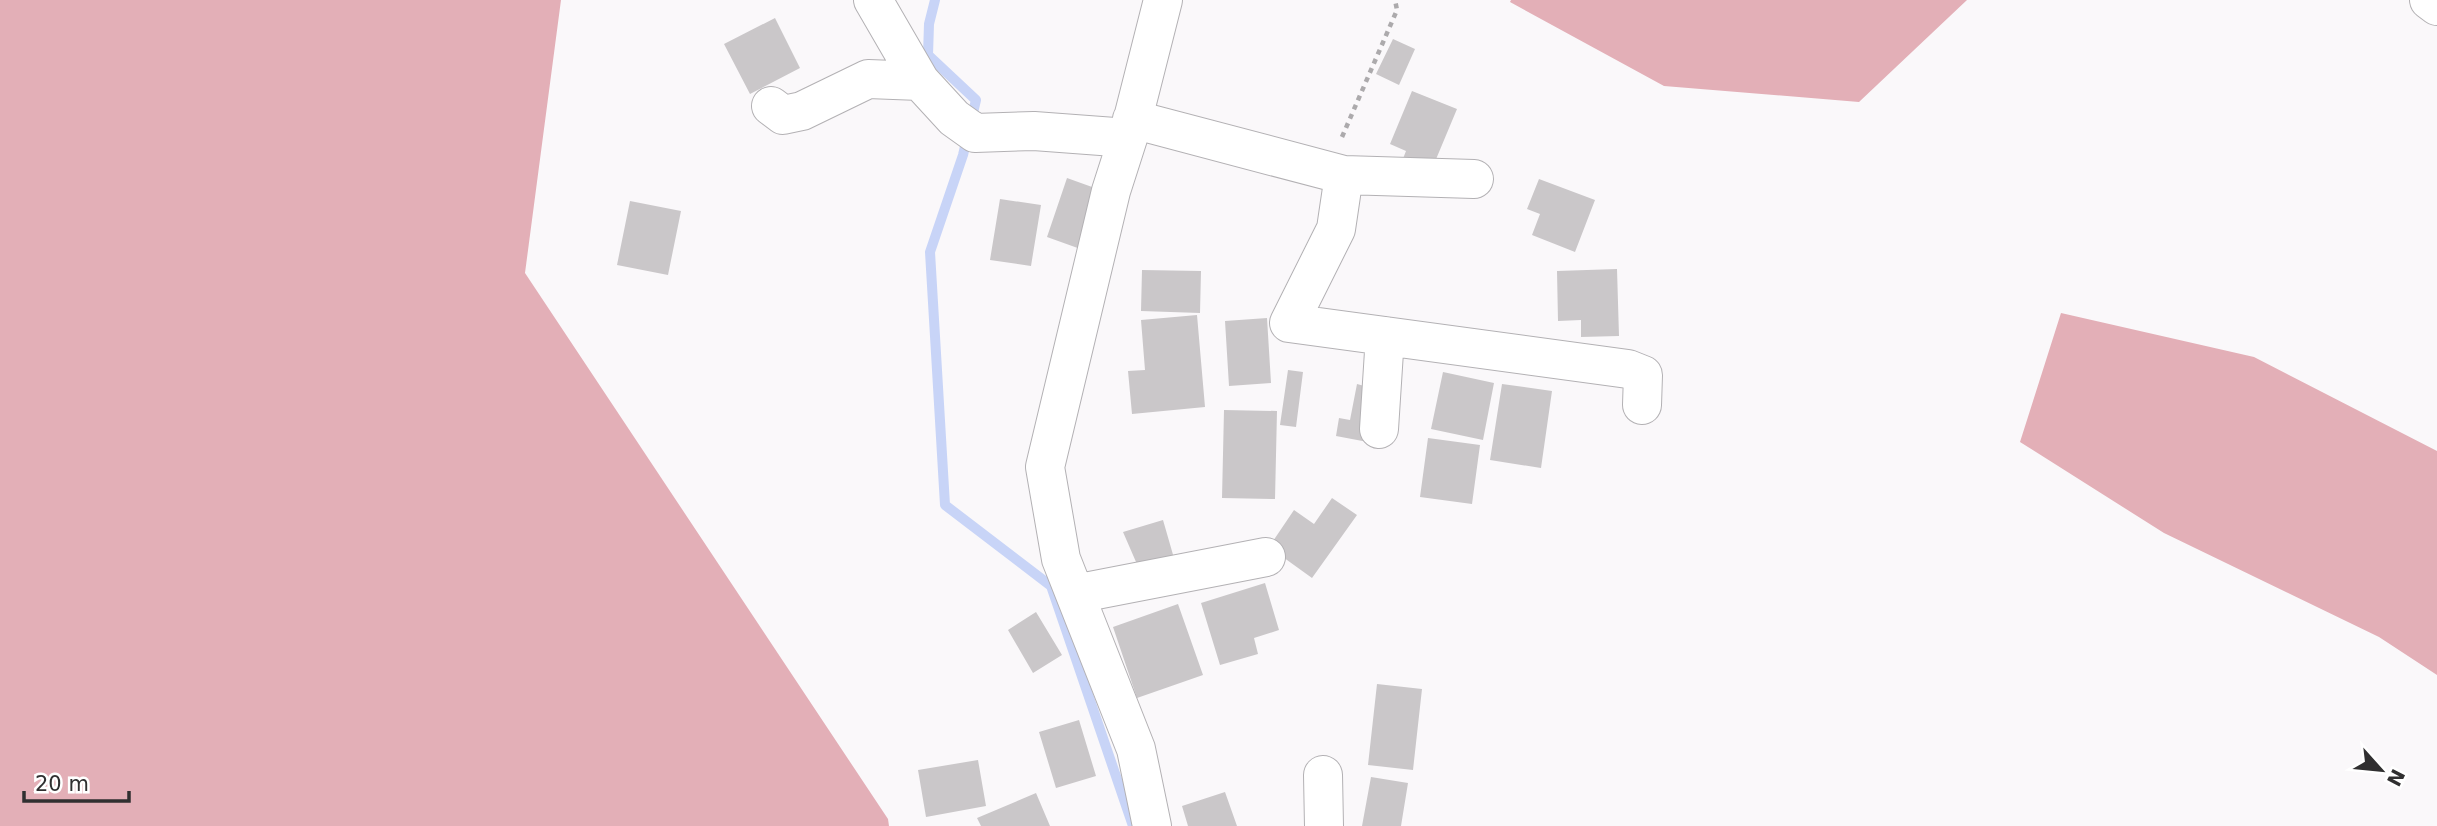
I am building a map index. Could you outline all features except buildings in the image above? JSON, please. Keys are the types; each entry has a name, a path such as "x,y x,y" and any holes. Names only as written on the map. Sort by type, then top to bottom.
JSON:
{"street":[{"path":"873,0 920,81 965,125 1034,131 1130,129 1344,175 1474,179"},
{"path":"1152,826 1136,749 1061,559 1045,467 1111,191 1163,0"},
{"path":"2429,0 2437,6"},
{"path":"771,106 783,115 802,111 868,79 920,81"},
{"path":"1344,175 1336,229 1289,323 1628,369 1643,375 1642,405"},
{"path":"1379,429 1385,336"},
{"path":"1075,594 1266,557"},
{"path":"1323,775 1324,826"}],"path":[{"path":"1344,175 1332,159 1397,10 1395,0"}],"shaded area":[{"path":"0,0 561,0 525,273 888,819 889,826 0,826"},
{"path":"1967,0 1859,102 1664,86 1510,2"},
{"path":"2061,313 2254,357 2437,451 2437,675 2379,637 2164,533 2020,442"}],"waterway":[{"path":"935,0 929,24 928,55 976,100 963,155 930,252 945,505 1051,586 1133,826"}]}
